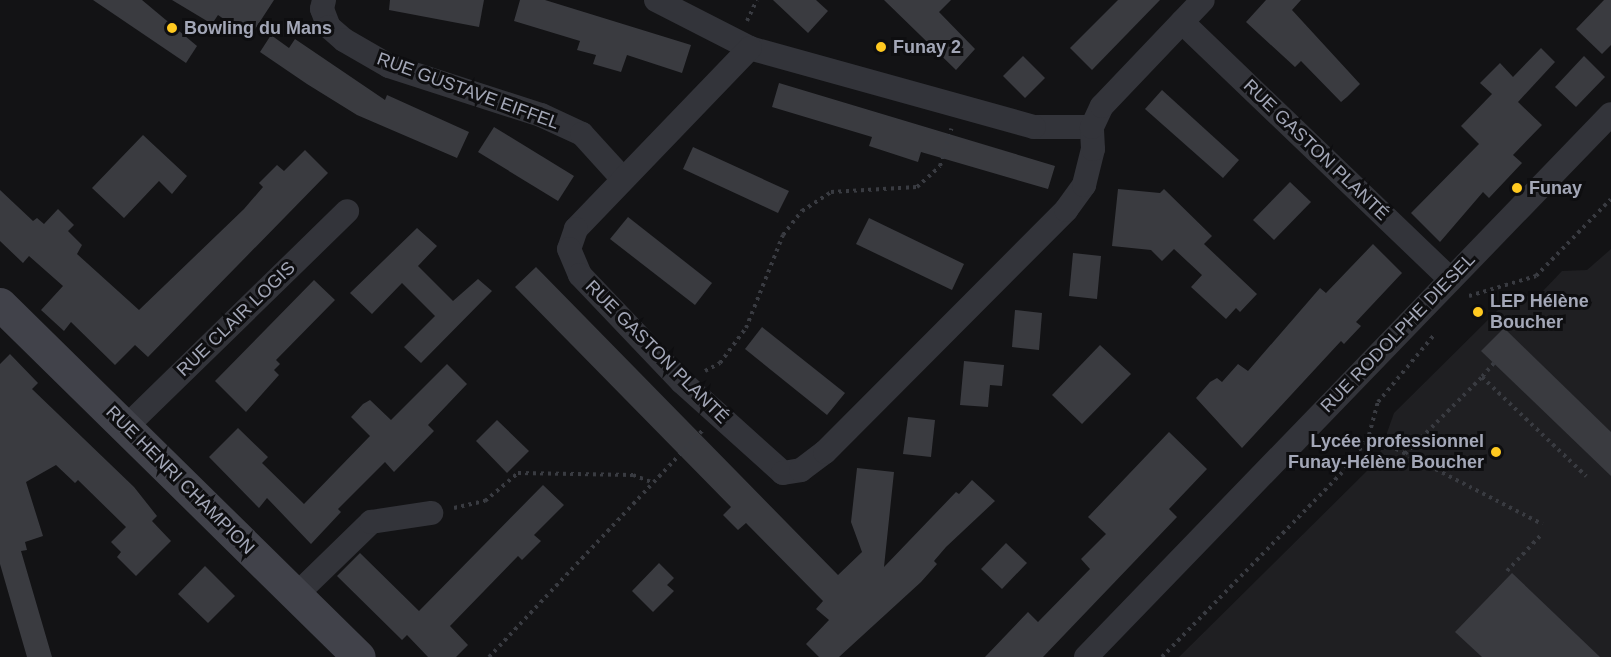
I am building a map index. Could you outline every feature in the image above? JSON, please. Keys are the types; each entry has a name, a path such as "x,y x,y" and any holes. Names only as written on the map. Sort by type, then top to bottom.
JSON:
{"street":[{"name":"RUE GUSTAVE EIFFEL","path":"324,0 322,9 329,27 344,40 390,66 541,115 582,134 623,179"},
{"path":"656,0 750,48 1034,127 1092,127"},
{"name":"RUE GASTON PLANTÉ","path":"750,48 576,229 569,249 580,275 682,382 783,473 801,470 825,452 1066,210 1084,185 1093,148 1092,127 1102,106 1203,0"},
{"name":"RUE GASTON PLANTÉ","path":"1182,22 1450,279"},
{"name":"RUE RODOLPHE DIESEL","path":"1086,657 1611,114"},
{"name":"RUE CLAIR LOGIS","path":"126,427 347,211"},
{"name":"RUE HENRI CHAMPION","path":"0,304 359,657"},
{"path":"296,595 371,522 431,513"}],"path":[{"path":"682,382 720,363 746,328 783,235 802,211 831,192 917,187 940,166 947,136 963,107"},
{"path":"1462,304 1470,296 1536,276 1611,199"},
{"path":"1162,657 1351,463 1369,435 1378,402 1438,331"},
{"path":"1405,454 1494,363"},
{"path":"1482,377 1586,476"},
{"path":"489,657 654,483 716,412"},
{"path":"1369,435 1542,524"},
{"path":"431,513 485,501 518,473 633,475 654,483"},
{"path":"1507,571 1542,534"}],"shaded area":[{"name":"Lycée professionnel Funay-Hélène Boucher","path":"1611,249 1611,657 1179,657 1377,461 1394,413 1507,301 1541,293 1562,271 1587,270"}],"building":[{"path":"93,0 142,0 197,46 186,63"},
{"path":"172,0 274,0 250,37 218,15 212,24"},
{"path":"390,0 484,0 479,27 389,10"},
{"path":"520,0 545,0 691,45 682,73 627,55 621,72 593,64 596,55 577,50 580,41 514,21"},
{"path":"773,0 816,0 828,11 808,33"},
{"path":"884,0 951,0 939,12 975,49 956,70"},
{"path":"1118,0 1160,0 1092,70 1070,48"},
{"path":"1266,0 1301,0 1292,10 1360,84 1341,102 1301,61 1295,67 1246,22"},
{"path":"1604,0 1611,0 1611,45 1602,54 1576,29"},
{"path":"271,35 289,48 295,39 385,100 387,95 469,132 457,158 357,115 307,84 260,52"},
{"path":"1541,48 1555,62 1518,102 1542,125 1513,155 1522,163 1489,198 1483,192 1440,242 1411,213 1479,144 1461,126 1492,94 1480,83 1500,63 1513,77"},
{"path":"1023,56 1045,78 1025,98 1003,76"},
{"path":"1584,56 1605,77 1576,107 1555,87"},
{"path":"779,83 1055,166 1048,189 921,152 918,162 869,146 872,137 772,107"},
{"path":"1162,90 1239,160 1223,178 1145,109"},
{"path":"494,127 574,176 558,201 478,152"},
{"path":"143,135 187,176 172,194 159,181 124,218 92,188"},
{"path":"693,147 789,191 778,213 683,169"},
{"path":"305,150 328,173 148,357 135,345 115,365 71,322 64,331 41,310 63,286 29,256 23,263 0,241 0,190 33,221 37,218 44,224 58,209 74,225 68,231 82,245 77,254 139,310 244,209 263,187 259,183 277,165 284,171"},
{"path":"1290,182 1311,202 1274,240 1253,220"},
{"path":"1118,189 1160,193 1164,189 1212,236 1204,244 1257,294 1240,312 1236,308 1226,319 1191,287 1202,275 1174,249 1162,261 1151,250 1112,246"},
{"path":"628,217 712,283 695,305 610,239"},
{"path":"869,218 964,264 952,290 856,244"},
{"path":"417,228 437,246 418,266 453,301 478,279 492,291 421,363 404,347 435,316 402,283 372,314 350,293"},
{"path":"1373,244 1402,273 1356,322 1361,326 1344,344 1341,341 1242,448 1196,398 1210,382 1217,378 1222,382 1238,364 1248,371 1320,288 1326,293"},
{"path":"1073,253 1101,256 1097,299 1069,296"},
{"path":"536,267 838,575 862,552 851,522 857,468 894,472 884,567 956,492 959,494 972,480 995,501 946,547 934,561 937,564 921,582 839,657 819,657 806,644 829,620 816,609 823,601 746,523 738,530 723,515 731,507 515,287"},
{"path":"314,280 335,300 276,360 280,364 274,370 279,375 246,412 215,381"},
{"path":"1015,310 1042,313 1039,350 1012,347"},
{"path":"762,327 845,393 827,415 745,349"},
{"path":"1504,328 1611,432 1611,476 1481,351"},
{"path":"1100,345 1131,374 1082,424 1052,395"},
{"path":"10,354 38,383 32,389 134,487 157,516 152,521 171,541 136,576 117,557 121,552 111,542 126,527 78,480 75,483 56,465 26,482 43,536 25,542 27,550 21,551 52,657 27,657 0,564 0,364"},
{"path":"964,361 1004,365 1002,386 990,385 988,407 960,405"},
{"path":"447,364 467,384 428,425 434,431 394,472 385,462 338,509 341,512 311,544 267,498 259,508 209,457 238,428 268,457 262,463 304,504 370,436 351,417 363,404 370,400 391,420"},
{"path":"908,417 935,420 931,457 903,454"},
{"path":"497,420 529,451 507,473 476,441"},
{"path":"1169,432 1207,469 1169,509 1177,517 1043,657 985,657 1028,612 1038,622 1090,569 1081,559 1106,534 1088,517"},
{"path":"543,485 564,505 534,535 541,541 522,560 518,556 450,626 468,645 456,657 428,657 407,635 402,640 337,576 360,553 419,611"},
{"path":"1006,543 1027,563 1002,589 981,569"},
{"path":"659,563 674,578 667,585 674,591 653,612 632,591"},
{"path":"205,566 235,596 208,623 178,594"},
{"path":"1512,573 1600,657 1482,657 1455,632"}],"place":[{"name":"Bowling du Mans","path":"172,28"},
{"name":"Funay 2","path":"881,47"},
{"name":"Funay","path":"1517,188"},
{"name":"LEP Hélène Boucher","path":"1478,312"},
{"name":"Lycée professionnel Funay-Hélène Boucher","path":"1496,452"}]}
